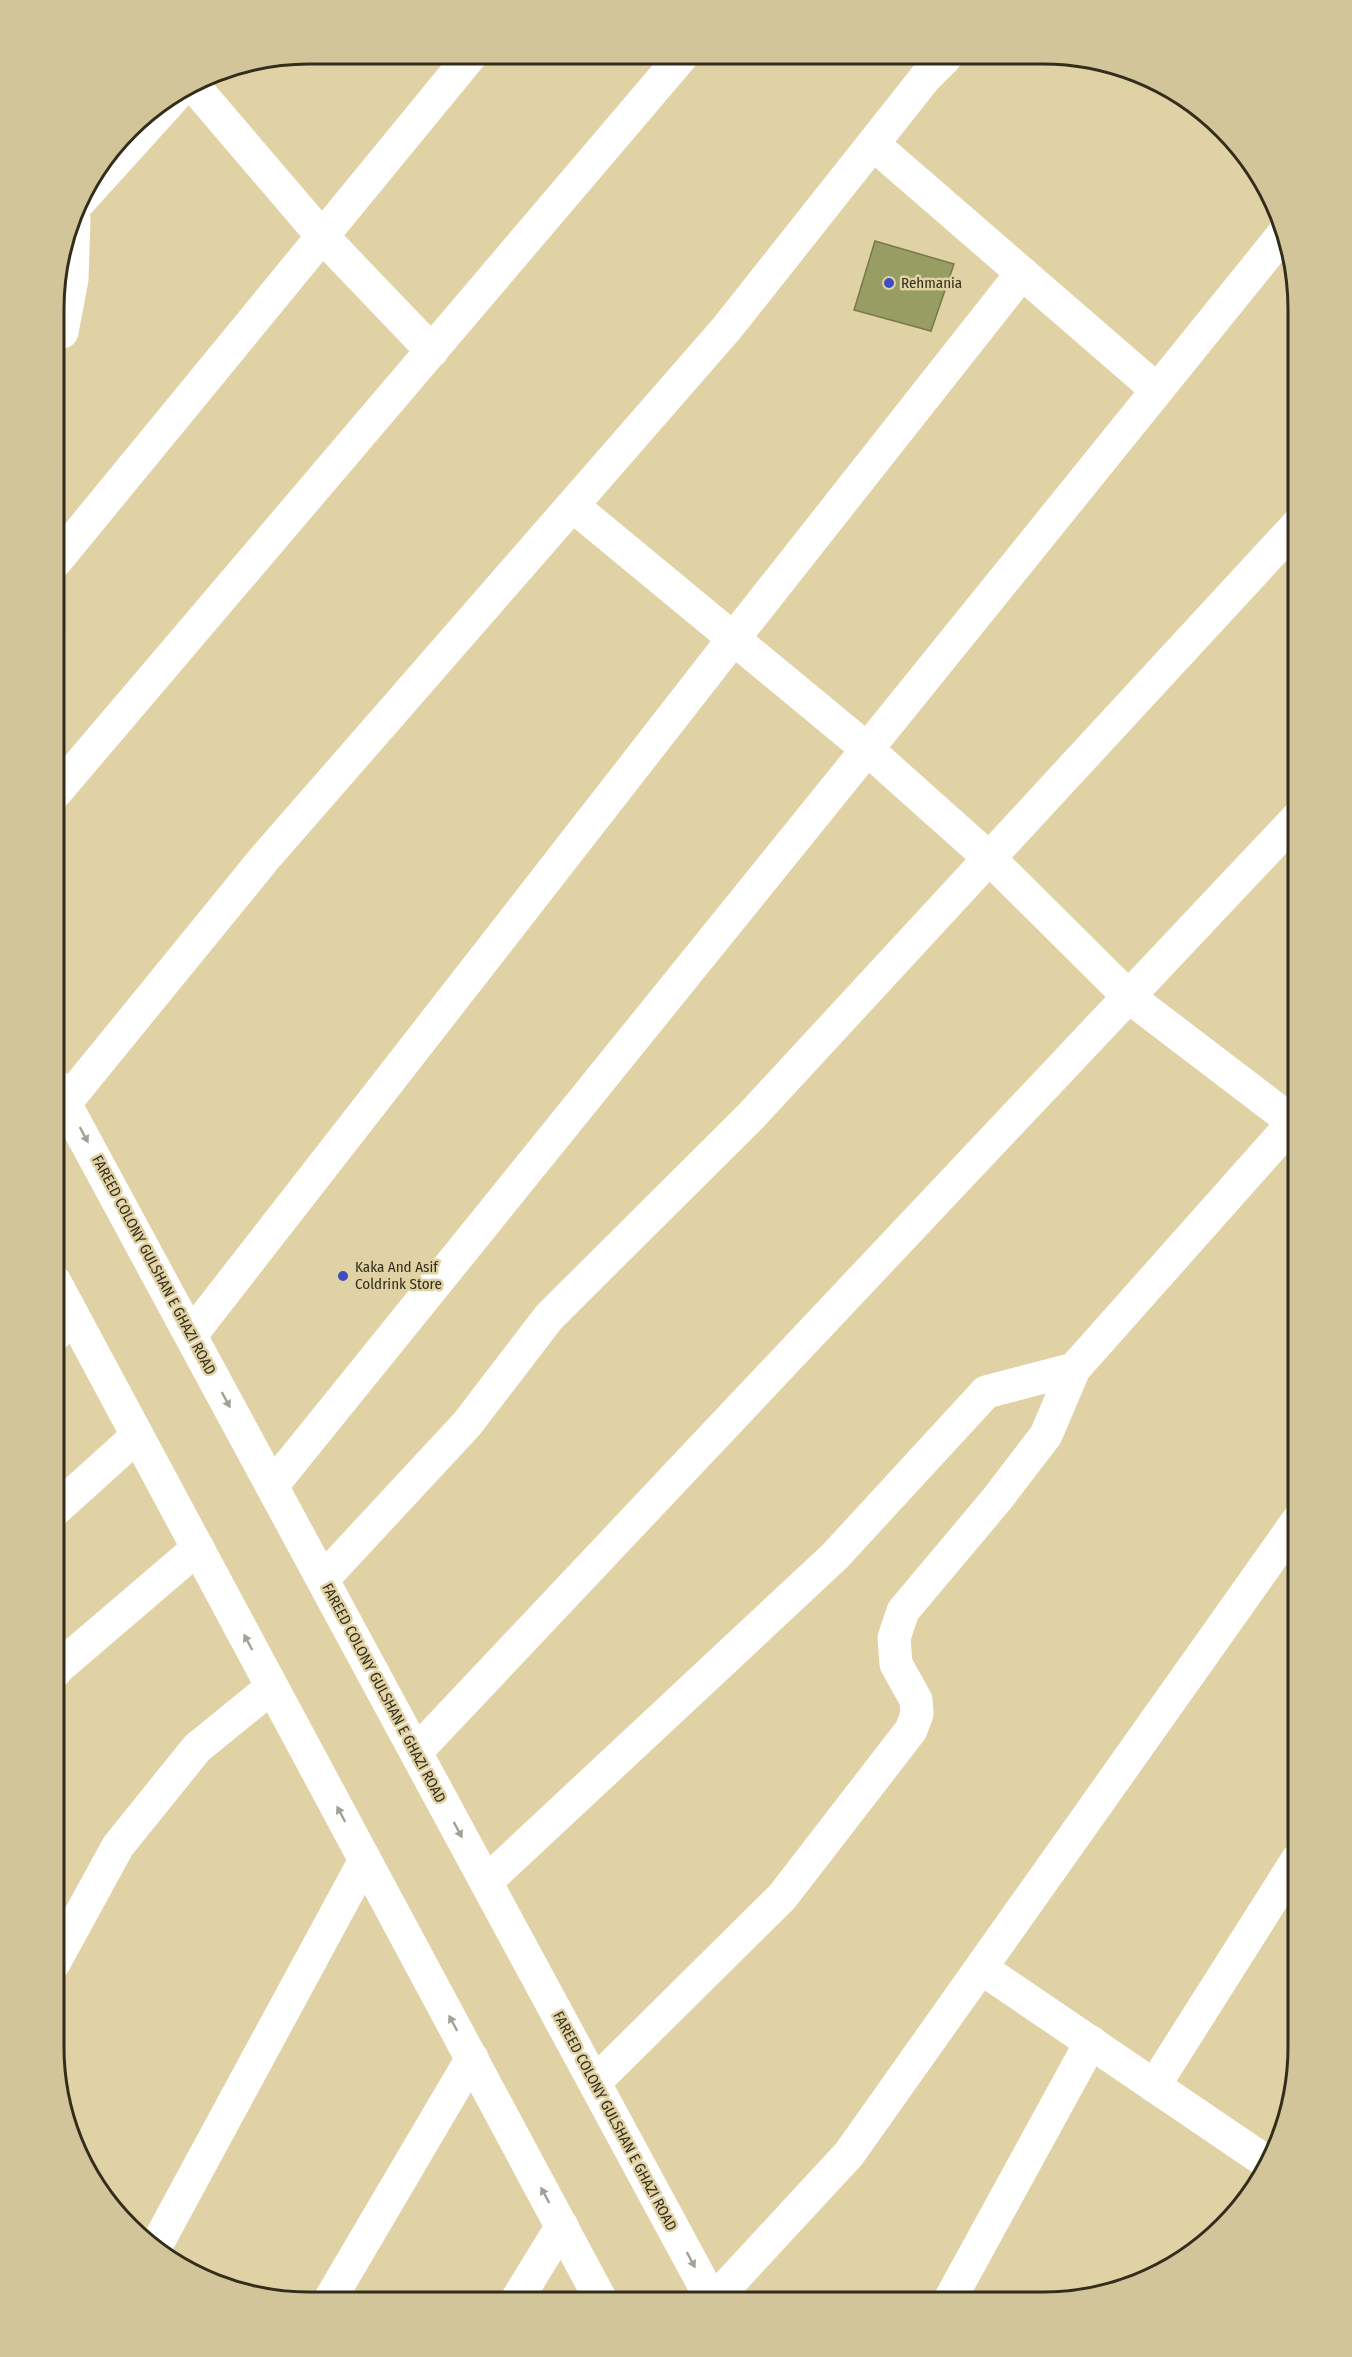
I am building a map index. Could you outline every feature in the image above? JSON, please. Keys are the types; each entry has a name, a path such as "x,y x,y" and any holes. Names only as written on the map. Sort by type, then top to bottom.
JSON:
{"street":[{"path":"64,551 464,64"},
{"path":"64,783 675,64"},
{"path":"64,1094 110,1046 264,859 727,328 925,78 939,64"},
{"path":"198,91 322,236 432,351"},
{"path":"108,170 151,122"},
{"path":"873,144 1157,390"},
{"path":"272,1486 1278,241"},
{"path":"64,321 72,279 73,246"},
{"path":"191,1335 734,638 1022,273"},
{"path":"573,506 867,749 989,858 1129,997 1288,1115"},
{"path":"322,1579 467,1424 549,1317 751,1116 1288,535"},
{"path":"416,1752 1288,829"},
{"path":"64,1067 110,1046"},
{"name":"FAREED COLONY GULSHAN E GHAZI ROAD","path":"64,1108 191,1335 708,2292"},
{"path":"595,2082 782,1897 911,1730 917,1714 916,1700 896,1664 894,1638 903,1611 997,1499 1046,1435 1074,1369 1288,1128"},
{"path":"64,1325 138,1436 597,2292"},
{"path":"486,1882 835,1556 986,1392 1074,1369"},
{"path":"64,1502 138,1436"},
{"path":"722,2292 849,2154 1288,1534"},
{"path":"64,1663 198,1548"},
{"path":"64,1944 118,1846 197,1748 272,1687"},
{"path":"158,2240 365,1860"},
{"path":"1154,2086 1288,1876"},
{"path":"981,1968 1261,2158"},
{"path":"954,2292 1090,2043"},
{"path":"334,2292 472,2058"},
{"path":"522,2292 562,2226"}],"building":[{"path":"875,241 954,264 931,331 854,310"}],"place":[{"name":"Rehmania","path":"889,283"},
{"name":"Kaka And Asif Coldrink Store","path":"343,1276"}]}
